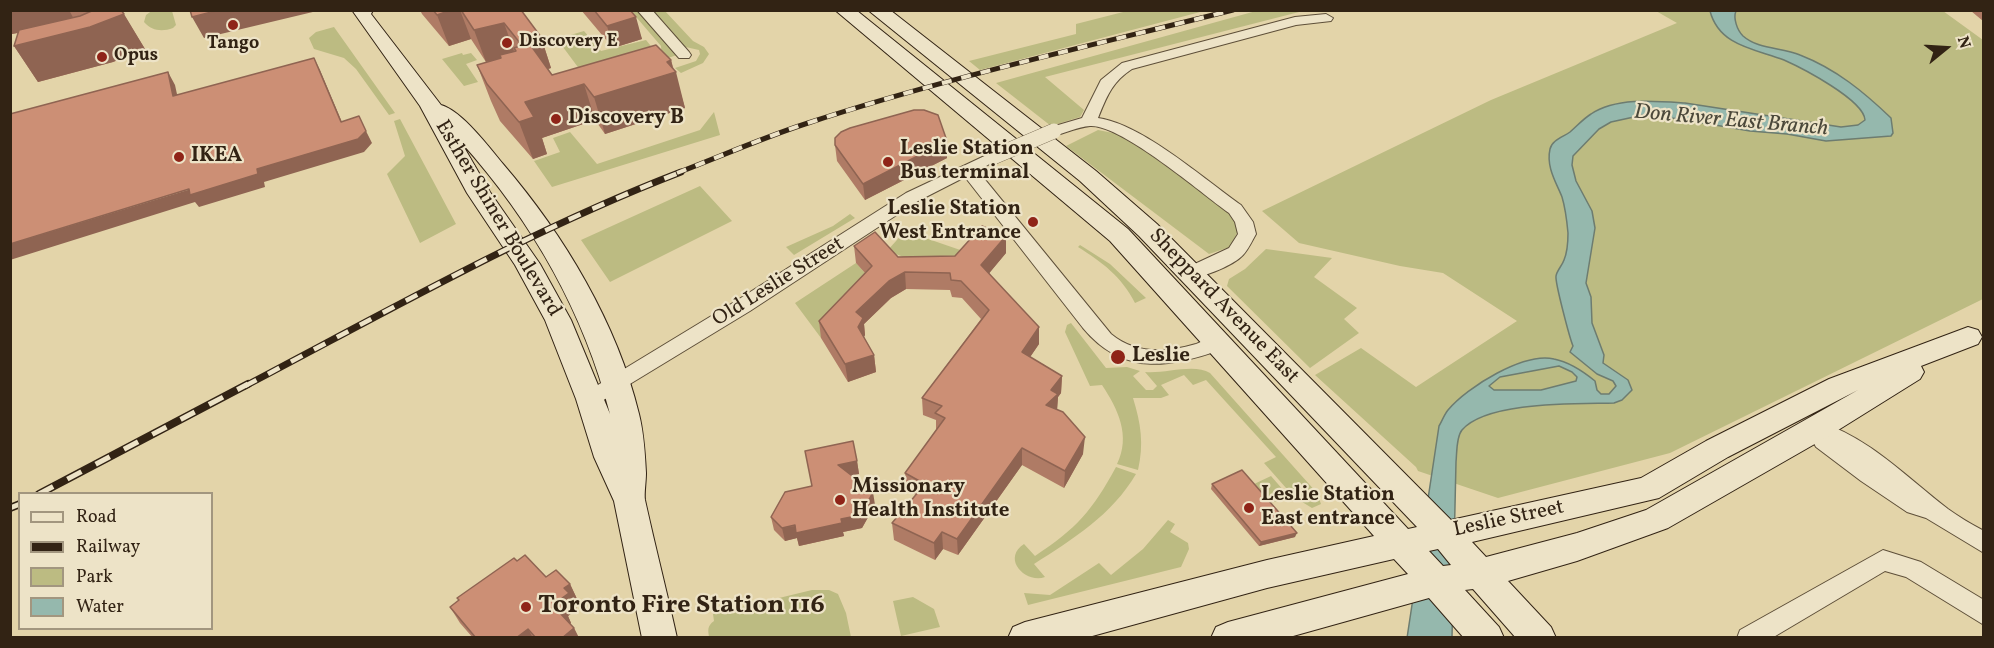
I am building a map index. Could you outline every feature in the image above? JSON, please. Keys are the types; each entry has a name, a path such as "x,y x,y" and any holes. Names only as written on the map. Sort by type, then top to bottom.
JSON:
{"main road":[{"name":"Sheppard Avenue East","path":"844,10 1119,235 1486,638"},
{"name":"Sheppard Avenue East","path":"877,10 1088,176 1148,230 1444,534 1539,638"},
{"name":"Esther Shiner Boulevard","path":"361,11 430,105 441,129 473,184 532,273 603,392"},
{"name":"Esther Shiner Boulevard","path":"430,105 455,122 499,172 537,225 588,314 603,392 609,457 630,501 660,638"},
{"name":"Leslie Street","path":"1025,638 1267,574 1648,489 1717,449 1805,420 1978,338"},
{"name":"Leslie Street","path":"1228,638 1434,582 1480,573 1577,547 1657,519 1805,420"}],"street":[{"path":"644,10 684,55"},
{"path":"1191,273 1206,268 1236,252 1247,234 1244,222 1235,210 1134,136 1109,124 1089,121 1102,88 1111,76 1127,66 1295,21 1326,18"},
{"name":"Old Leslie Street","path":"603,392 912,197 993,157 1054,131 1089,121"},
{"path":"968,169 1107,342 1145,358 1186,355 1216,344"},
{"path":"1805,420 1837,435 1918,494 1935,511 1983,543"},
{"path":"1749,638 1883,560 1914,569 1983,614"}],"green space":[{"path":"153,10 172,11 176,25 165,30 150,27 144,22 146,15"},
{"path":"1131,10 1204,11 980,70 969,61 1076,34 1076,24"},
{"path":"631,11 639,11 677,55 662,60 661,46"},
{"path":"648,11 665,11 693,41 704,47 709,54 703,63 681,73 675,68 696,61 700,54 699,50 681,46"},
{"path":"1256,11 1303,11 1045,77 1084,110 1080,117 1051,126 996,83"},
{"path":"1656,11 1943,11 1983,40 1983,299 1670,453 1498,498 1418,471 1315,375 1361,348 1416,387 1517,321 1443,273 1400,266 1299,243 1262,211 1491,100 1677,23"},
{"path":"334,27 395,113 389,115 356,69 344,58 314,49 309,38 316,32"},
{"path":"584,31 601,51 646,40 659,56 586,78 557,39"},
{"path":"462,53 463,55 471,53 477,60 466,64 478,82 464,86 442,59"},
{"path":"714,112 720,135 552,187 534,161 560,152 553,138 570,132 597,164 700,130"},
{"path":"400,119 456,224 420,243 387,174 405,156 394,121"},
{"path":"1098,130 1123,135 1229,212 1239,229 1230,247 1209,254 1066,146"},
{"path":"700,186 732,221 610,282 581,240"},
{"path":"850,214 855,218 794,255 786,247 833,226"},
{"path":"905,231 969,253 952,274 887,251"},
{"path":"1080,245 1110,264 1146,298 1135,303 1118,278 1103,264 1078,247"},
{"path":"1266,249 1332,258 1314,277 1357,308 1344,319 1359,333 1310,368 1227,286 1229,279 1245,269"},
{"path":"856,263 874,283 821,338 795,303"},
{"path":"1071,323 1106,368 1127,367 1140,371 1133,376 1146,390 1153,390 1157,386 1145,372 1196,369 1210,373 1317,493 1321,504 1312,508 1294,497 1264,463 1276,457 1206,380 1193,385 1184,375 1161,385 1169,395 1161,398 1133,398 1141,434 1138,470 1117,464 1123,443 1121,423 1102,385 1090,386 1065,332 1067,325"},
{"path":"1116,467 1136,474 1115,502 1091,525 1034,564 1045,577 1030,577 1024,574 1016,563 1015,556 1018,550 1024,544 1035,556 1073,527 1099,496"},
{"path":"1271,476 1291,499 1268,503 1252,485"},
{"path":"1168,520 1175,524 1170,532 1188,543 1189,549 1181,567 1028,605 1024,593 1050,595 1099,563 1111,575 1143,549"},
{"path":"812,590 829,590 838,594 846,613 851,637 709,637 708,628 714,621 713,614"},
{"path":"913,597 934,609 940,627 901,636 893,601"}],"water":[{"name":"Don River East Branch","path":"1710,11 1736,11 1736,24 1739,31 1749,41 1793,52 1837,74 1860,90 1891,118 1893,133 1891,136 1826,141 1643,115 1611,122 1599,129 1573,156 1572,165 1576,181 1592,211 1595,228 1586,283 1591,297 1592,323 1604,355 1603,363 1628,380 1632,390 1622,400 1614,403 1556,404 1511,409 1474,421 1462,430 1458,441 1456,462 1452,637 1407,638 1439,426 1448,410 1468,391 1497,373 1527,361 1542,358 1560,360 1586,374 1595,381 1597,390 1601,394 1609,394 1616,386 1613,381 1597,374 1570,352 1573,346 1556,281 1566,254 1568,233 1562,197 1549,162 1553,143 1588,116 1601,109 1637,101 1685,103 1841,127 1858,125 1865,120 1862,112 1844,94 1784,60 1739,44 1721,32","holes":["1559,366 1577,377 1576,381 1541,390 1494,390 1489,386 1500,377"]}],"building":[{"path":"94,10 121,10 124,14 90,27 14,46 19,30 80,16"},
{"path":"190,10 219,10 192,17"},
{"path":"433,10 451,10 437,15"},
{"path":"461,10 521,10 541,37 520,43 504,23 474,30"},
{"path":"594,10 630,10 636,17 607,26"},
{"path":"529,43 552,75 656,45 671,60 667,62 676,72 594,97 584,84 525,102 534,117 519,122 487,84 477,65 501,58 500,55 516,51 514,48"},
{"name":"IKEA","path":"314,58 341,122 359,116 366,131 358,139 257,169 258,174 190,195 189,189 10,244 10,114 168,72 173,96"},
{"name":"Leslie Station Bus terminal","path":"914,110 924,110 938,115 947,141 863,184 835,145 835,138 850,128"},
{"path":"982,226 1006,236 981,265 1039,327 1022,352 1062,376 1051,390 1058,394 1046,405 1063,412 1085,437 1065,471 1022,448 957,539 942,532 934,543 892,523 925,484 905,473 945,418 935,413 942,406 922,398 989,310 961,281 951,280 950,273 905,272 889,281 856,312 863,318 858,327 874,355 845,364 819,321 872,266 854,246 875,232 898,257 955,256"},
{"name":"Missionary Health Institute","path":"853,441 857,461 838,465 873,492 861,515 841,519 842,523 796,533 795,525 782,528 771,517 785,492 812,486 805,451"},
{"name":"Leslie Station East entrance","path":"1242,470 1297,533 1261,542 1212,484"},
{"name":"Toronto Fire Station 116","path":"525,555 546,577 556,570 570,584 564,588 569,593 558,601 563,607 558,611 574,628 562,638 536,638 528,629 516,638 476,638 450,607 459,600 457,598 514,558 517,561"}],"railway":[{"path":"677,173 773,135 858,107 1018,63 1233,10"},
{"path":"245,386 514,245 681,172"},
{"path":"43,492 248,384"},
{"path":"10,508 18,505"}],"place":[{"name":"Tango","path":"233,25"},
{"name":"Discovery E","path":"507,43"},
{"name":"Opus","path":"102,57"},
{"name":"Discovery B","path":"556,119"},
{"name":"IKEA","path":"179,157"},
{"name":"Leslie Station Bus terminal","path":"888,162"},
{"name":"Leslie Station West Entrance","path":"1033,222"},
{"name":"Leslie","path":"1118,357"},
{"name":"Missionary Health Institute","path":"840,500"},
{"name":"Leslie Station East entrance","path":"1249,508"},
{"name":"Toronto Fire Station 116","path":"526,607"}]}
